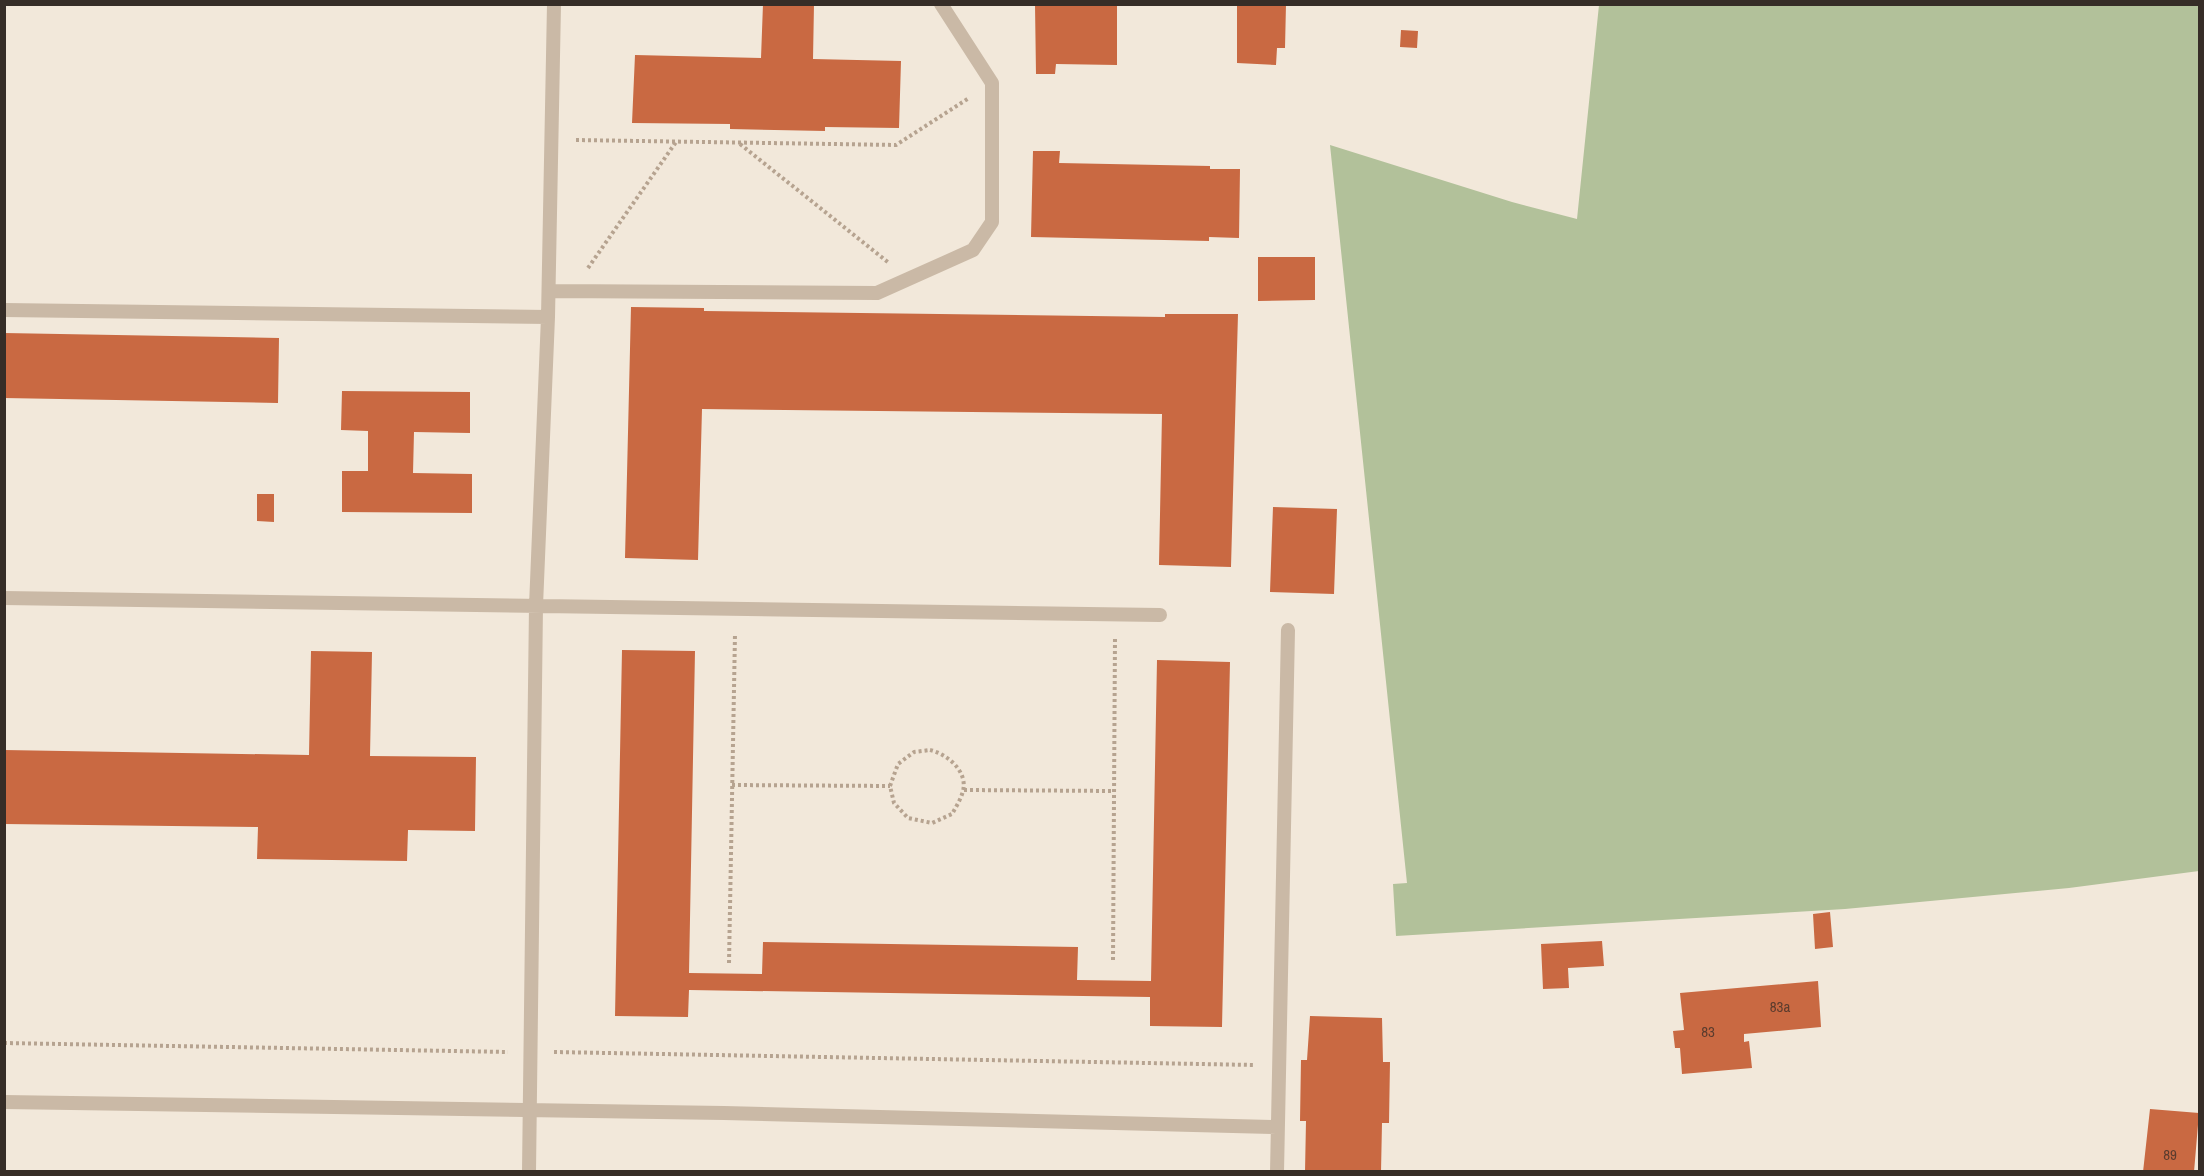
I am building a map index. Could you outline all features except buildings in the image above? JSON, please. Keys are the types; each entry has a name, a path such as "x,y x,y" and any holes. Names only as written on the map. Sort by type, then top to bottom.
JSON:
{"lane":[{"path":"529,1172 537,606 549,291 554,4"},
{"path":"549,291 877,293 974,250 992,222 992,83 940,4"},
{"path":"4,310 548,317"},
{"path":"4,598 1160,615"},
{"path":"1277,1172 1276,1127 1288,630"},
{"path":"4,1102 724,1113 1276,1127"}],"path":[{"path":"551,140 896,145 992,83"},
{"path":"572,291 676,142"},
{"path":"738,143 908,278"},
{"path":"729,963 736,610"},
{"path":"1113,960 1115,615"},
{"path":"930,750 942,752 960,769 964,789 952,814 932,823 908,818 894,803 890,786 898,764 914,752 930,750"},
{"path":"732,785 890,786"},
{"path":"964,789 1114,791"},
{"path":"4,1043 1278,1066"}],"green space":[{"path":"1599,5 2199,5 2199,871 2069,888 1845,909 1396,936 1393,884 1407,883 1330,145 1512,202 1577,219"}]}
